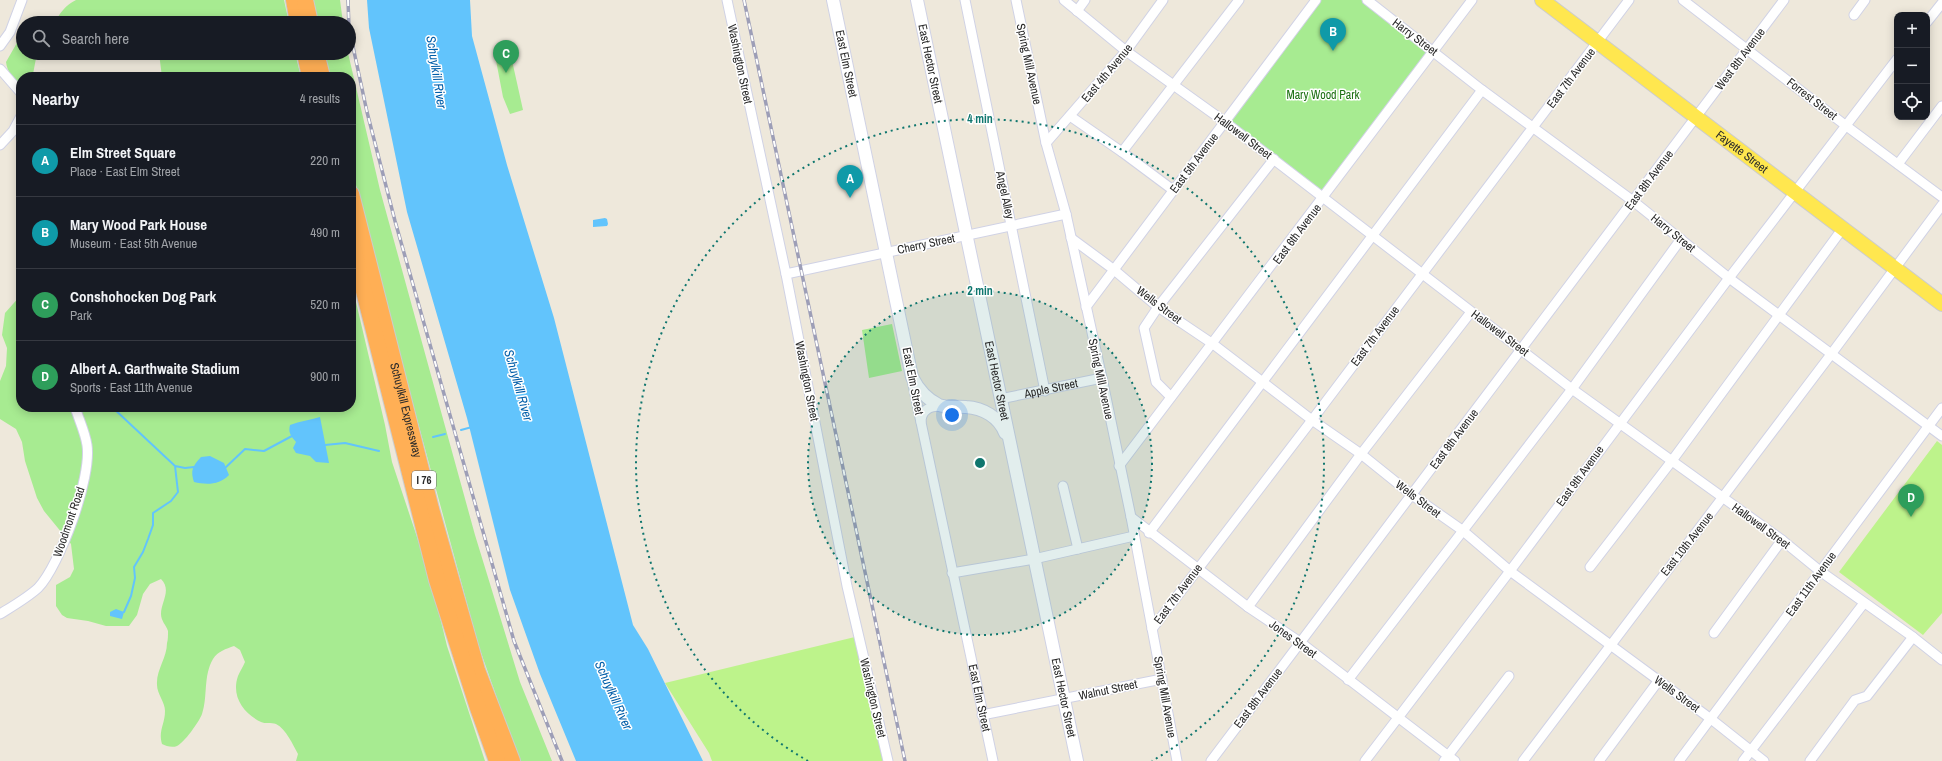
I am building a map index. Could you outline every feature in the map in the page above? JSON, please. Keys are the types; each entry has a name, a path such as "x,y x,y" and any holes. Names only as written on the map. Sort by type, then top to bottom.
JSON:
{"highway":[{"path":"294,0 297,16"},
{"path":"305,0 308,16"},
{"path":"306,60 309,72"},
{"path":"318,60 321,72"},
{"name":"Schuylkill Expressway","path":"356,214 431,509 477,670 512,761"},
{"name":"Schuylkill Expressway","path":"356,260 437,580 478,708 497,761"}],"main road":[{"name":"East Elm Street","path":"833,0 912,377"},
{"name":"East Hector Street","path":"917,0 1077,761"},
{"name":"Fayette Street","path":"1542,0 1942,304"},
{"path":"912,377 926,397 940,406 980,409 992,408 1000,399"},
{"path":"980,409 990,414 1000,423 1012,451"}],"street":[{"path":"0,46 10,32 22,0"},
{"name":"Angel Alley","path":"965,0 1046,391"},
{"name":"Spring Mill Avenue","path":"1016,0 1046,143 1066,214 1102,378 1119,466 1131,517 1177,761"},
{"name":"Hallowell Street","path":"1064,0 1126,51 1274,159 1423,273 1471,312 1522,348 1572,389 1671,462 1782,540 1820,571 1913,637 1942,660"},
{"path":"1077,11 1085,0"},
{"name":"East 4th Avenue","path":"1046,143 1126,51 1163,0"},
{"path":"1122,152 1239,0"},
{"name":"East 5th Avenue","path":"1086,307 1316,0"},
{"name":"Harry Street","path":"1366,0 1434,51 1482,90 1633,201 1729,278 1942,436"},
{"name":"East 6th Avenue","path":"1119,466 1171,396 1213,344 1472,0"},
{"name":"East 7th Avenue","path":"1152,628 1534,128 1629,0"},
{"name":"Forrest Street","path":"1683,0 1845,125 1942,197"},
{"name":"West 8th Avenue","path":"1696,117 1784,0"},
{"path":"1854,15 1865,0"},
{"name":"Washington Street","path":"729,1 786,274 848,586 888,761"},
{"path":"1930,18 1942,3"},
{"name":"East 9th Avenue","path":"1366,761 1397,718 1510,571 1619,423 1796,192 1845,125 1894,64"},
{"path":"0,69 16,87"},
{"path":"1149,533 1482,90"},
{"path":"1898,164 1942,106"},
{"path":"1070,116 1173,190"},
{"name":"East 8th Avenue","path":"1211,761 1696,117"},
{"path":"0,145 13,131 16,125"},
{"path":"1171,396 1156,382 1144,328 1158,307 1274,159"},
{"name":"East 10th Avenue","path":"1523,761 1610,644 1723,498 1942,205"},
{"name":"Cherry Street","path":"786,274 1066,214"},
{"path":"1590,567 1671,462 1843,228"},
{"name":"Wells Street","path":"1071,238 1113,269 1158,307 1213,344 1312,420 1361,454 1412,495 1462,530 1510,571 1659,680 1764,761"},
{"path":"1348,680 1572,389 1681,239"},
{"path":"1248,607 1361,454 1471,312"},
{"name":"East Elm Street","path":"912,377 952,573 993,761"},
{"name":"Apple Street","path":"1000,399 1046,391 1102,378"},
{"path":"922,427 921,418 923,412 929,408 940,406"},
{"name":"East 11th Avenue","path":"1680,761 1927,426 1942,408"},
{"name":"Woodmont Road","path":"0,614 38,588 54,565 64,541 87,464 87,446 77,412"},
{"path":"1063,486 1078,549"},
{"name":"Jones Street","path":"1131,517 1149,533 1198,568 1248,607 1300,642 1449,759"},
{"path":"952,573 1034,559 1134,536"},
{"path":"1714,633 1782,540"},
{"path":"1743,761 1864,603"},
{"path":"1810,761 1855,700 1867,696 1913,637"},
{"path":"1449,759 1509,676"},
{"name":"Walnut Street","path":"982,715 1162,679"},
{"path":"1599,761 1659,680"}],"green space":[{"path":"76,0 284,0 287,16 59,16 69,4"},
{"path":"312,0 340,0 342,16 316,16"},
{"name":"Mary Wood Park","path":"1316,0 1367,0 1434,51 1324,197 1225,122"},
{"path":"16,44 16,60 36,60 33,72 16,72 16,80 11,75 6,62"},
{"path":"509,47 523,110 510,114 503,97 494,50"},
{"path":"160,60 297,60 300,72 161,72"},
{"path":"326,60 350,60 352,72 329,72"},
{"path":"356,87 380,190 475,535 520,682 552,761 519,761 478,644 373,257 356,185"},
{"path":"16,301 16,412 356,412 356,302 385,425 392,462 430,576 447,646 485,761 296,761 298,754 280,726 272,723 263,723 249,714 240,703 237,697 236,683 245,662 240,650 234,646 220,652 213,659 208,672 204,707 195,727 177,746 171,747 162,744 161,731 165,716 165,708 158,692 157,680 167,648 168,631 161,614 166,587 161,579 150,584 143,594 137,615 129,626 106,626 88,621 67,618 62,615 56,606 56,585 70,577 74,569 71,544 44,511 37,498 25,461 22,442 16,429 0,419 0,381 6,366 7,348 2,335 5,313"},
{"path":"892,324 902,371 869,378 862,330"},
{"path":"1937,441 1942,445 1942,613 1923,635 1839,572"},
{"path":"859,636 885,761 712,761 709,753 665,683"}],"water":[{"name":"Schuylkill River","path":"367,0 470,0 472,36 507,165 554,318 633,625 648,649 703,761 576,761 540,674 510,590 467,418 407,212 369,28"},
{"path":"607,219 607,226 593,227 593,220"},
{"path":"320,417 329,463 316,462 310,456 296,453 293,448 296,442 291,436 289,428 290,425 298,422"},
{"path":"210,456 224,463 229,475 221,481 213,483 203,484 194,482 192,471 194,466 201,457"},
{"path":"116,609 124,612 122,619 110,616 110,612"}],"waterway":[{"path":"117,412 175,466"},
{"path":"461,430 472,427"},
{"path":"433,437 445,434"},
{"path":"225,468 245,449 264,451 292,436"},
{"path":"325,445 345,443 379,451"},
{"path":"124,612 131,596 135,578 134,567 143,552 153,525 153,513 171,501 178,492 175,466 185,468 194,467"}],"railway":[{"path":"348,0 349,16"},
{"path":"744,0 905,761"},
{"path":"356,60 367,112 395,221 514,641 562,761"}],"place":[{"name":"Mary Wood Park House","path":"1333,51"},
{"name":"Conshohocken Dog Park","path":"506,73"},
{"name":"Elm Street Square","path":"850,198"},
{"name":"Albert A. Garthwaite Stadium","path":"1911,517"}]}
